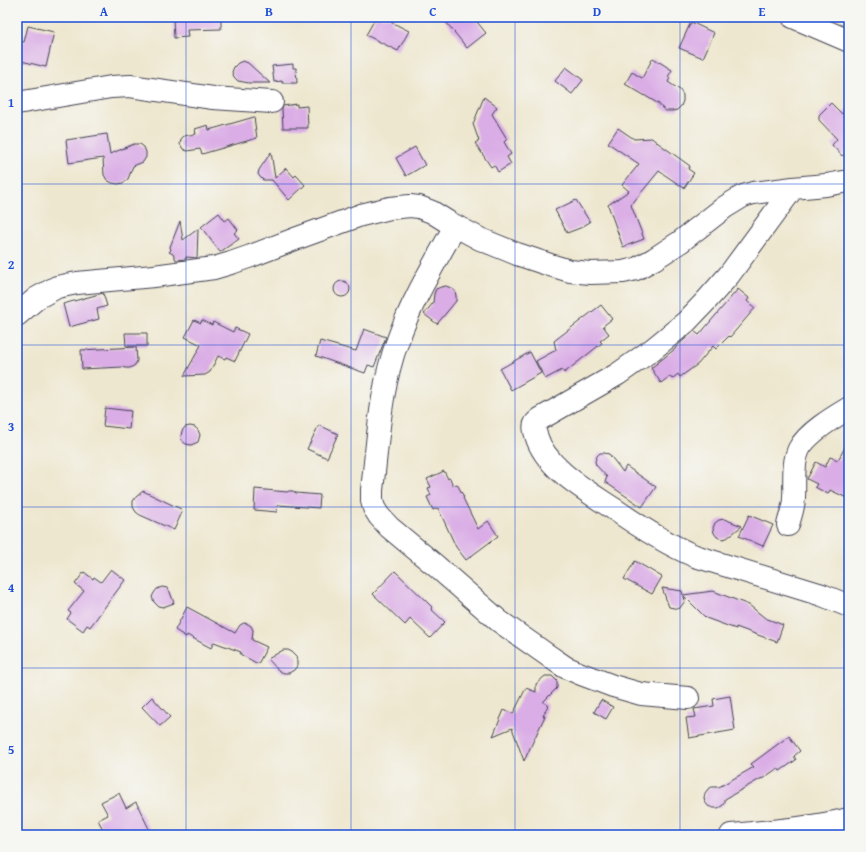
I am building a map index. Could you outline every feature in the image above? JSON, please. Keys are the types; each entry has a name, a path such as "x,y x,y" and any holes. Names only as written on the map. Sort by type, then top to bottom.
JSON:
{"street":[{"path":"793,17 849,41"},
{"path":"17,104 111,87 130,86 213,98 272,102"},
{"path":"17,315 37,298 57,287 77,283 154,276 214,268 251,256 360,215 390,208 410,206 419,207 432,212 454,226 480,239 550,265 570,271 590,273 623,272 636,269 654,259 680,242 725,207 744,196 753,193 793,188 826,186 849,181"},
{"path":"793,188 729,275 686,322 653,349 618,374 540,419 535,424 534,430 541,447 549,459 563,473 576,484 660,539 695,556 822,594 849,606"},
{"path":"454,226 413,306 398,340 390,366 384,392 372,490 372,501 374,508 378,516 389,527 499,621 565,667 612,686 641,694 688,698"},
{"path":"788,525 793,506 795,466 798,450 804,441 815,431 849,408"},
{"path":"731,835 832,823 849,819"}],"building":[{"path":"173,17 221,17 221,29 187,30 188,37 174,38"},
{"path":"376,17 394,17 391,22 409,31 398,51 366,35"},
{"path":"442,17 473,17 486,33 467,48"},
{"path":"691,22 714,33 703,58 679,48"},
{"path":"28,26 54,32 46,67 17,60 17,42 24,42"},
{"path":"653,58 672,70 668,77 670,78 668,82 680,90 683,95 681,106 677,110 666,111 659,104 625,84 632,72 642,78"},
{"path":"243,61 248,63 270,83 249,83 238,81 232,72 238,63"},
{"path":"293,64 293,68 296,68 297,83 282,83 282,81 274,82 272,66"},
{"path":"566,67 583,80 572,94 555,81"},
{"path":"484,97 497,107 492,114 507,139 504,142 511,154 507,157 511,164 498,172 494,165 491,167 475,143 479,141 473,124"},
{"path":"831,103 842,114 849,107 849,151 848,150 842,156 832,145 837,139 819,120 819,115"},
{"path":"297,104 297,107 307,106 308,128 283,128 283,106"},
{"path":"254,117 257,138 202,154 200,149 187,151 183,149 180,144 181,139 184,136 196,134 195,129 208,125 209,130"},
{"path":"618,128 634,139 652,138 690,166 688,169 694,173 684,188 659,171 631,205 644,239 623,247 608,205 629,191 622,185 639,164 608,143"},
{"path":"107,134 110,154 134,144 140,144 144,147 146,152 146,157 143,162 133,166 128,179 123,183 112,183 107,180 104,175 103,158 69,163 66,140"},
{"path":"415,147 425,165 406,176 396,158"},
{"path":"271,152 275,178 286,168 294,177 296,175 305,185 289,200 272,180 263,180 258,174"},
{"path":"576,200 590,222 567,233 555,210"},
{"path":"219,213 225,221 229,218 238,230 234,233 239,239 220,252 201,227"},
{"path":"180,221 183,240 198,229 197,258 186,257 186,259 176,260 173,254 169,252 171,250 170,247"},
{"path":"342,281 348,283 350,289 348,295 342,297 336,295 334,289 336,283"},
{"path":"446,286 455,291 456,301 437,324 424,314 433,303 436,289"},
{"path":"738,289 749,298 747,301 755,308 730,337 729,336 716,349 713,346 698,364 680,377 678,374 672,379 670,376 661,383 651,368 675,349 694,331 699,335"},
{"path":"103,293 107,306 97,309 99,319 69,327 63,304"},
{"path":"601,305 612,319 603,326 609,334 600,341 602,343 564,373 562,370 545,379 536,361 556,350 554,341"},
{"path":"194,320 201,323 202,320 212,325 213,322 233,332 235,328 248,334 235,361 226,357 225,359 218,356 210,372 205,375 184,376 201,345 185,337"},
{"path":"364,329 386,337 374,367 368,365 365,373 316,356 320,341 356,351"},
{"path":"125,333 147,333 147,346 126,346"},
{"path":"136,347 137,361 135,365 130,368 82,369 81,350"},
{"path":"530,352 541,373 511,390 500,369"},
{"path":"105,408 131,411 129,429 103,426"},
{"path":"319,425 338,434 327,458 307,449"},
{"path":"185,427 195,427 200,435 198,442 191,445 182,441 181,436"},
{"path":"849,440 849,499 830,490 828,494 815,487 817,484 807,479 816,462 825,467 830,457 838,460"},
{"path":"600,453 609,454 623,472 626,466 656,487 642,507 605,482 607,477 596,465 595,461"},
{"path":"444,471 448,479 450,478 453,486 457,484 478,529 488,521 498,536 466,560 456,547 438,508 433,510 427,497 431,495 428,488 431,487 427,479"},
{"path":"255,489 287,492 293,491 296,493 320,495 319,508 278,505 277,512 254,510"},
{"path":"143,491 183,510 174,530 136,512 133,507 133,501"},
{"path":"749,515 773,525 763,546 739,536"},
{"path":"724,519 742,526 727,538 722,539 717,537 713,528 715,523"},
{"path":"635,561 662,577 652,594 624,579"},
{"path":"111,569 125,580 90,627 87,625 83,631 67,619 71,613 68,611 84,591 75,584 84,572 93,579 94,577 101,582"},
{"path":"395,571 432,607 431,609 445,622 430,638 410,619 405,625 373,594"},
{"path":"162,587 167,588 170,592 174,603 163,607 158,606 152,597 157,589"},
{"path":"662,588 682,591 683,595 713,591 749,605 765,618 783,625 777,642 706,618 684,596 685,601 679,609 669,607"},
{"path":"187,607 235,633 240,625 244,623 251,626 253,630 252,640 267,647 258,664 240,654 241,652 214,642 211,648 187,635 186,637 175,630"},
{"path":"283,650 288,650 296,656 297,666 289,673 279,671 268,659"},
{"path":"545,676 552,676 557,681 557,688 543,702 548,705 543,716 545,716 524,761 512,728 493,736 504,710 513,714 526,688 536,692 536,684"},
{"path":"730,696 735,730 689,738 686,718 696,717 694,709 714,706 713,699"},
{"path":"152,697 170,717 160,726 142,707"},
{"path":"601,700 613,707 606,719 594,712"},
{"path":"789,736 800,751 794,756 796,760 780,771 778,768 762,779 725,799 722,806 713,808 708,806 704,798 708,789 712,787 719,787 754,767 751,764"},
{"path":"119,793 126,808 136,802 152,835 106,835 98,820 108,815 101,802"}]}
